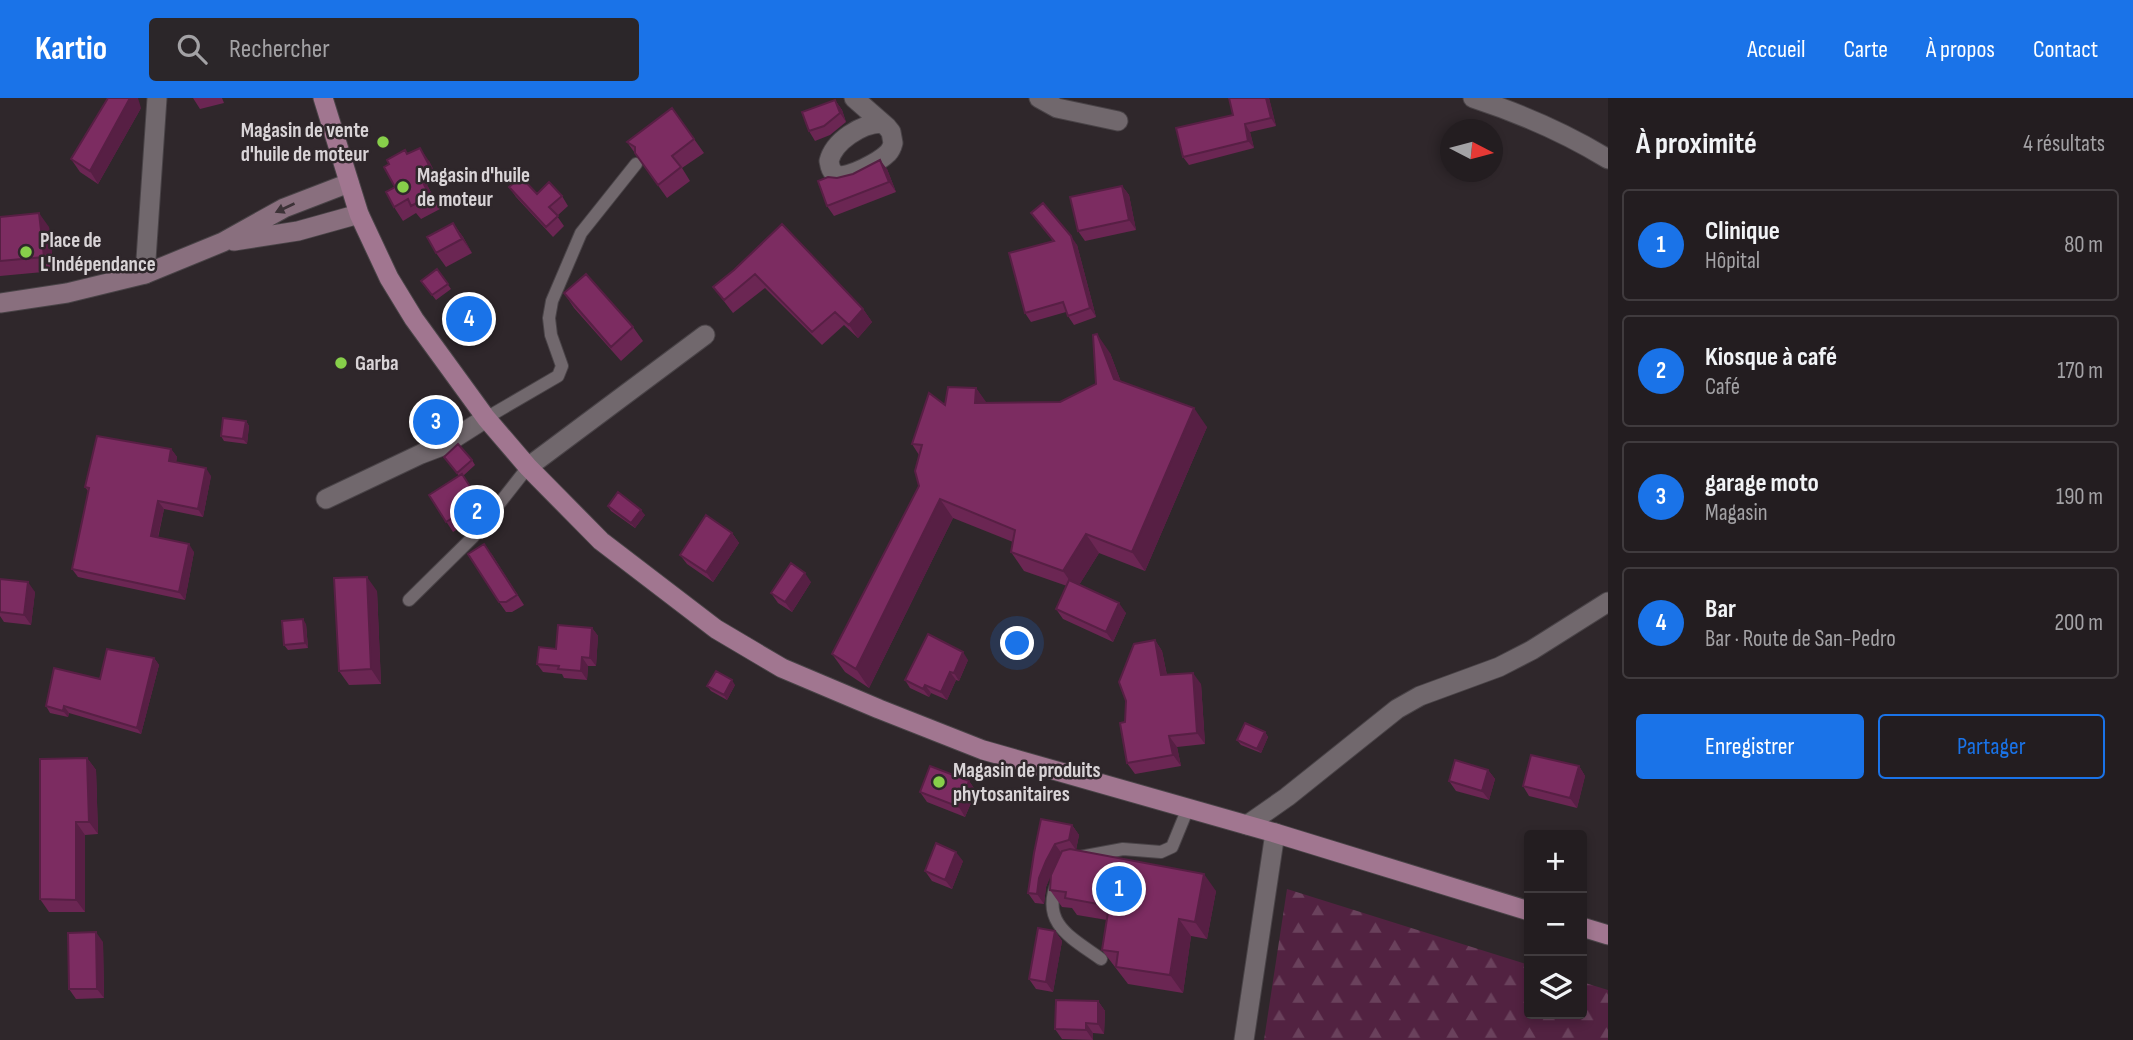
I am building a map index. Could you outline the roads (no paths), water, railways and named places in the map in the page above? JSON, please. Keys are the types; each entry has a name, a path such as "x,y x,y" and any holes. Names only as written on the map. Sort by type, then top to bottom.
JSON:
{"main road":[{"path":"323,98 359,214 395,288 414,319 486,418 528,467 601,541 716,629 782,668 983,750 1275,833 1524,909"},
{"path":"0,303 67,293 145,274 223,242 284,208 349,183"},
{"path":"223,242 298,231 359,214"},
{"path":"1587,929 1608,935"}],"street":[{"path":"145,274 157,98"},
{"path":"853,98 881,123"},
{"path":"1039,98 1057,108 1118,121"},
{"path":"1474,98 1545,124 1608,159"},
{"path":"528,467 705,335"},
{"path":"326,499 442,446 486,418"},
{"path":"1247,825 1287,797 1397,709 1420,696 1499,667 1608,603"},
{"path":"1244,1040 1275,833"}],"lane":[{"path":"486,418 558,376 562,366 551,335 552,301 581,233 636,164"},
{"path":"409,600 473,537 528,467"},
{"path":"1101,959 1061,930 1054,915 1054,891 1066,865 1123,849 1161,852 1172,847 1188,808"}],"place":[{"name":"Magasin de vente d'huile de moteur","path":"383,142"},
{"name":"Magasin d'huile de moteur","path":"403,187"},
{"name":"Place de L'Indépendance","path":"26,252"},
{"name":"Bar","path":"469,319"},
{"name":"Garba","path":"341,363"},
{"name":"garage moto","path":"436,422"},
{"name":"Kiosque à café","path":"477,512"},
{"name":"Magasin de produits phytosanitaires","path":"939,782"},
{"name":"Clinique","path":"1119,889"}]}
